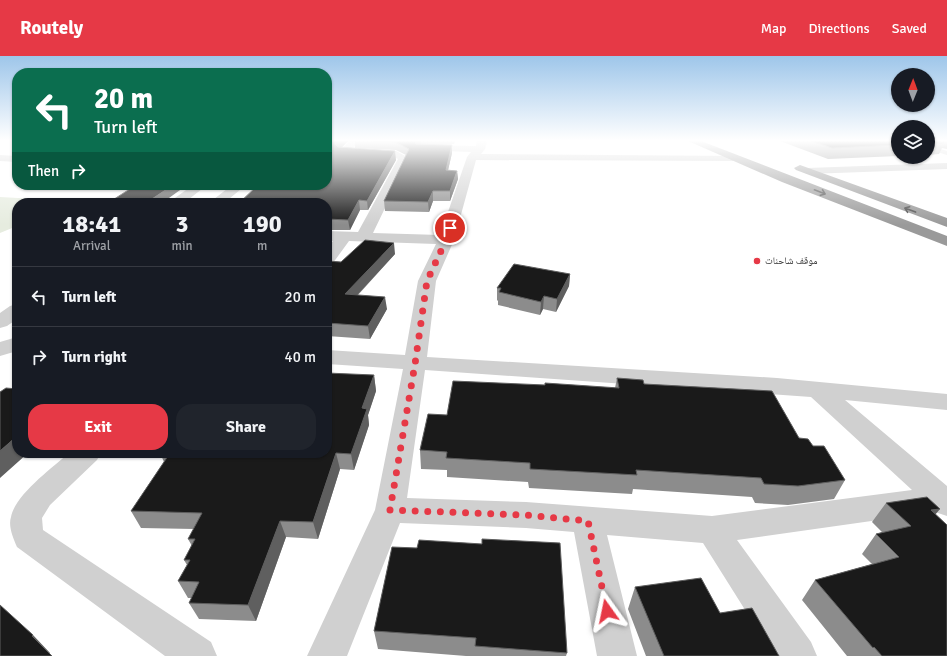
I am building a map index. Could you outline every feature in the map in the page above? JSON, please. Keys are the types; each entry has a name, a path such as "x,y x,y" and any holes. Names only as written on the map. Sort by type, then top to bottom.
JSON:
{"highway":[{"path":"762,169 947,241"},
{"path":"802,169 947,223"}],"street":[{"path":"363,238 398,169"},
{"path":"327,656 390,510 415,364 427,281 446,240 457,202 470,169"},
{"path":"807,171 863,169"},
{"path":"182,198 194,190"},
{"path":"223,198 233,190"},
{"path":"332,236 446,240"},
{"path":"332,253 344,237"},
{"path":"0,322 12,314"},
{"path":"0,332 12,333"},
{"path":"0,350 12,345"},
{"path":"332,357 818,390 947,402"},
{"path":"818,390 945,501"},
{"path":"82,458 39,497 26,517 28,537 197,656"},
{"path":"390,510 526,515 712,530 945,501"},
{"path":"588,521 617,656"},
{"path":"712,530 797,656"}],"shaded area":[{"path":"0,197 18,198 12,198 12,228 0,233"}],"building":[{"path":"332,169 385,169 367,201 359,200 348,220 332,219 332,198 244,198 253,190 332,190"},
{"path":"399,169 446,169 457,171 450,191 433,191 428,202 384,201"},
{"path":"128,190 166,190 154,198 116,198"},
{"path":"365,240 394,243 345,294 385,297 368,326 332,323 332,261 341,262"},
{"path":"514,264 570,274 557,299 544,296 541,302 499,292 501,288 497,288"},
{"path":"332,373 374,375 362,408 367,409 351,454 336,453 313,522 280,521 248,605 189,603 199,582 178,581 190,560 184,560 195,539 188,539 202,513 131,511 167,458 332,458"},
{"path":"617,378 643,380 644,384 772,391 799,438 808,439 813,446 824,446 845,480 798,486 764,484 761,478 636,470 637,475 530,469 530,463 446,458 447,452 420,450 428,414 447,415 453,381 545,385 545,383 619,388"},
{"path":"6,388 12,389 12,440 0,451 0,392"},
{"path":"927,497 940,509 931,510 947,525 947,656 882,656 874,647 873,648 815,580 899,557 876,534 911,526 886,503"},
{"path":"482,539 560,543 567,653 475,646 476,638 374,631 392,547 417,548 419,540 482,544"},
{"path":"701,578 720,613 752,608 779,656 664,656 635,587"},
{"path":"0,605 33,635 32,636 52,656 0,656"}],"place":[{"name":"موقف شاحنات","path":"757,261"}],"route":[{"path":"450,228 427,281 415,364 390,510 526,515 588,521 607,611"}]}
